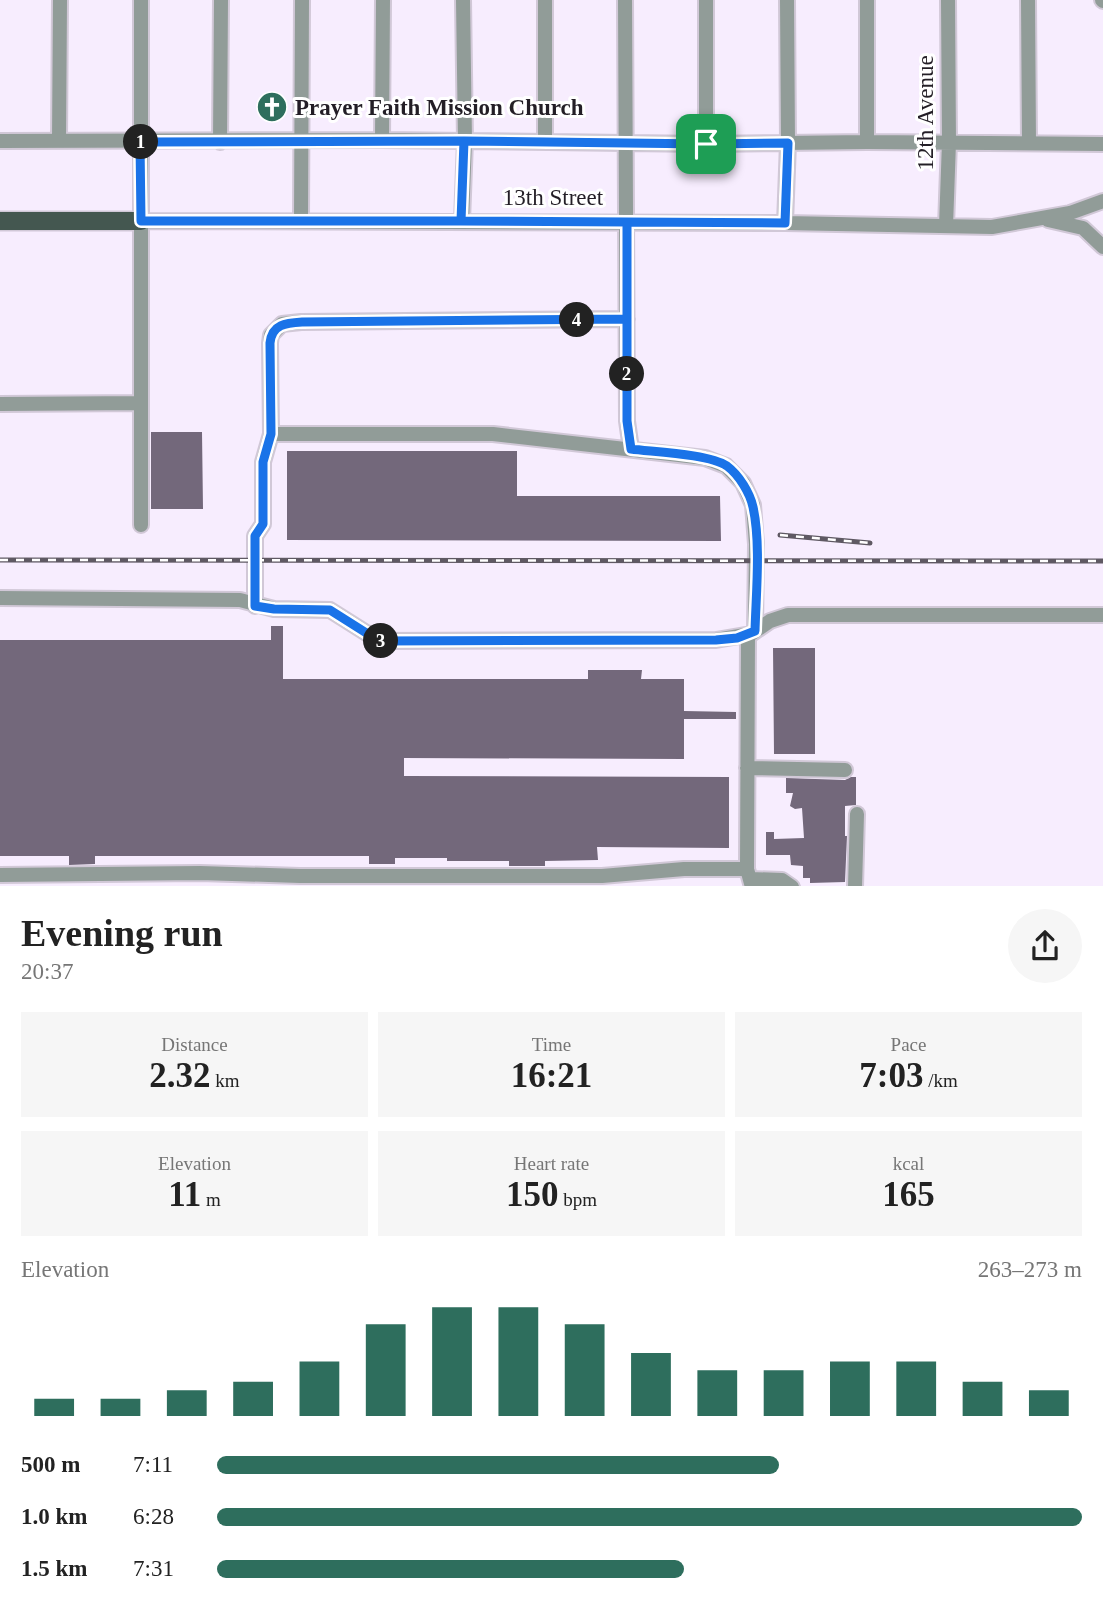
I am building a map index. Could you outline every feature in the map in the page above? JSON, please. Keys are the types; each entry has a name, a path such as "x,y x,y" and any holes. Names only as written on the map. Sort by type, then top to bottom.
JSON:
{"main road":[{"name":"13th Street","path":"0,221 141,221"}],"street":[{"path":"59,141 60,0"},
{"path":"141,0 141,525"},
{"path":"220,142 221,0"},
{"path":"301,220 302,0"},
{"path":"382,140 383,0"},
{"path":"461,221 464,141 463,0"},
{"path":"545,0 545,141"},
{"path":"625,0 627,421 631,449"},
{"path":"706,0 706,144"},
{"path":"785,223 788,143 787,0"},
{"path":"867,0 867,142"},
{"name":"12th Avenue","path":"946,226 949,142 948,0"},
{"path":"1028,0 1029,143"},
{"path":"0,141 1103,144"},
{"name":"13th Street","path":"141,221 785,223 992,227 1070,213 1103,201"},
{"path":"1040,219 1083,228 1103,247"},
{"path":"255,606 255,536 263,524 263,462 271,434 270,343 271,335 282,324 627,319"},
{"path":"0,404 141,403"},
{"path":"271,434 493,434 705,458 726,466 743,484 753,505 754,515 747,768 750,878"},
{"path":"0,598 240,600 274,609 330,610 379,641 716,640 752,633 769,621 788,615 1101,613"},
{"path":"747,768 845,770"},
{"path":"855,886 857,814"},
{"path":"0,875 225,873 300,876 602,876 684,869 782,880 791,886"}],"building":[{"path":"151,432 202,432 203,509 151,509"},
{"path":"287,451 517,451 517,496 720,496 721,541 287,540"},
{"path":"271,626 283,626 283,679 588,679 588,670 642,670 641,679 684,679 684,711 736,712 736,719 684,719 684,759 404,758 404,776 729,777 729,848 597,847 598,860 545,861 545,866 509,866 509,861 447,861 447,858 395,858 395,864 369,864 369,856 95,856 95,864 69,865 69,856 0,856 0,640 271,640"},
{"path":"773,648 815,648 815,754 774,754"},
{"path":"856,777 856,805 845,806 845,882 810,883 810,878 803,878 803,866 791,865 790,855 766,855 766,832 774,832 774,839 804,838 802,808 795,809 790,806 793,793 786,793 786,778 845,780"}],"railway":[{"path":"780,535 870,543"},
{"path":"0,560 1103,561"}],"place":[{"name":"Prayer Faith Mission Church","path":"272,107"}],"route":[{"path":"706,144 464,141 461,221 141,221 140,142 464,141 461,221 627,222 627,319 627,421 631,449 705,458 726,466 743,484 753,505 756,544 755,631 737,638 379,641 330,610 255,606 255,536 263,524 263,462 271,434 270,343 275,328 282,324 302,322 627,319 627,222 785,223 788,143 706,144"}]}
